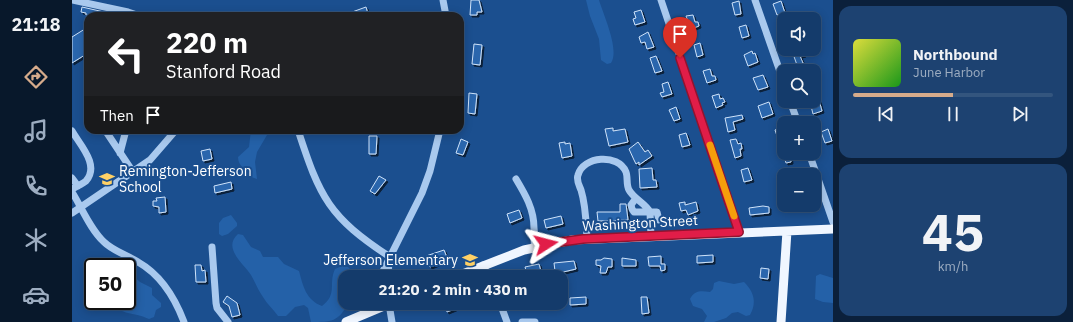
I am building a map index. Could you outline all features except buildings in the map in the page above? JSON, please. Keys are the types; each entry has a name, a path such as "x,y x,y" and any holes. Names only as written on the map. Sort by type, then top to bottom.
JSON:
{"main road":[{"name":"Washington Street","path":"472,270 536,246 559,242 587,239 833,229"},
{"path":"781,322 787,231"},
{"path":"346,322 373,310"}],"street":[{"path":"72,0 128,12"},
{"path":"443,0 445,12"},
{"path":"661,0 739,232"},
{"path":"755,0 777,64"},
{"path":"72,132 90,160 90,172 86,181 74,189"},
{"path":"108,134 133,172"},
{"path":"120,153 125,134"},
{"path":"72,213 156,155 173,134"},
{"path":"299,134 314,178 330,207 353,232 390,257"},
{"path":"384,270 422,193 430,171 439,134"},
{"path":"587,239 585,204 578,182 578,175 581,169 589,163 601,159 610,159 621,165 626,172 628,189 650,212 651,236"},
{"path":"811,160 833,222"},
{"path":"72,178 74,189 81,207 96,233 104,242 138,262 161,281 172,296 184,322"},
{"path":"516,179 530,203 535,228 533,238 536,246"},
{"path":"636,198 631,205 634,212 657,212 659,220"},
{"path":"212,247 217,308 228,322"},
{"path":"389,270 390,257"},
{"path":"484,265 486,270"},
{"path":"390,310 392,322"},
{"path":"503,310 507,322"},
{"path":"522,322 535,322"}],"shaded area":[{"path":"586,0 599,0 612,41 613,57 611,63 607,64 601,60 599,39 590,16"},
{"path":"251,134 269,134 267,135 257,152 255,162 257,179 249,176 238,160 238,157 249,147"},
{"path":"231,215 237,223 237,226 228,234 222,236 219,234 219,223 223,218"},
{"path":"238,234 243,235 251,247 260,251 263,257 278,257 284,264 299,271 306,292 312,300 322,306 330,297 335,269 342,266 348,267 351,270 338,270 338,310 344,310 334,320 324,322 311,322 308,308 304,305 295,307 286,316 278,316 265,300 251,275 236,256 232,245"},
{"path":"820,274 833,278 833,303 815,299 816,276"},
{"path":"136,278 152,288 152,295 161,303 161,307 156,310 154,317 149,319 121,310 136,310"},
{"path":"719,281 734,284 744,282 752,293 754,301 750,315 746,316 738,312 732,313 726,318 714,322 704,322 707,316 702,309 693,306 690,299 694,294 701,291 710,292 713,289 714,283"}],"slow traffic":[{"path":"710,145 734,216"}],"place":[{"name":"Remington-Jefferson School","path":"107,179"},
{"name":"Jefferson Elementary","path":"470,260"}],"route":[{"path":"546,244 583,239 739,232 680,58"}]}
